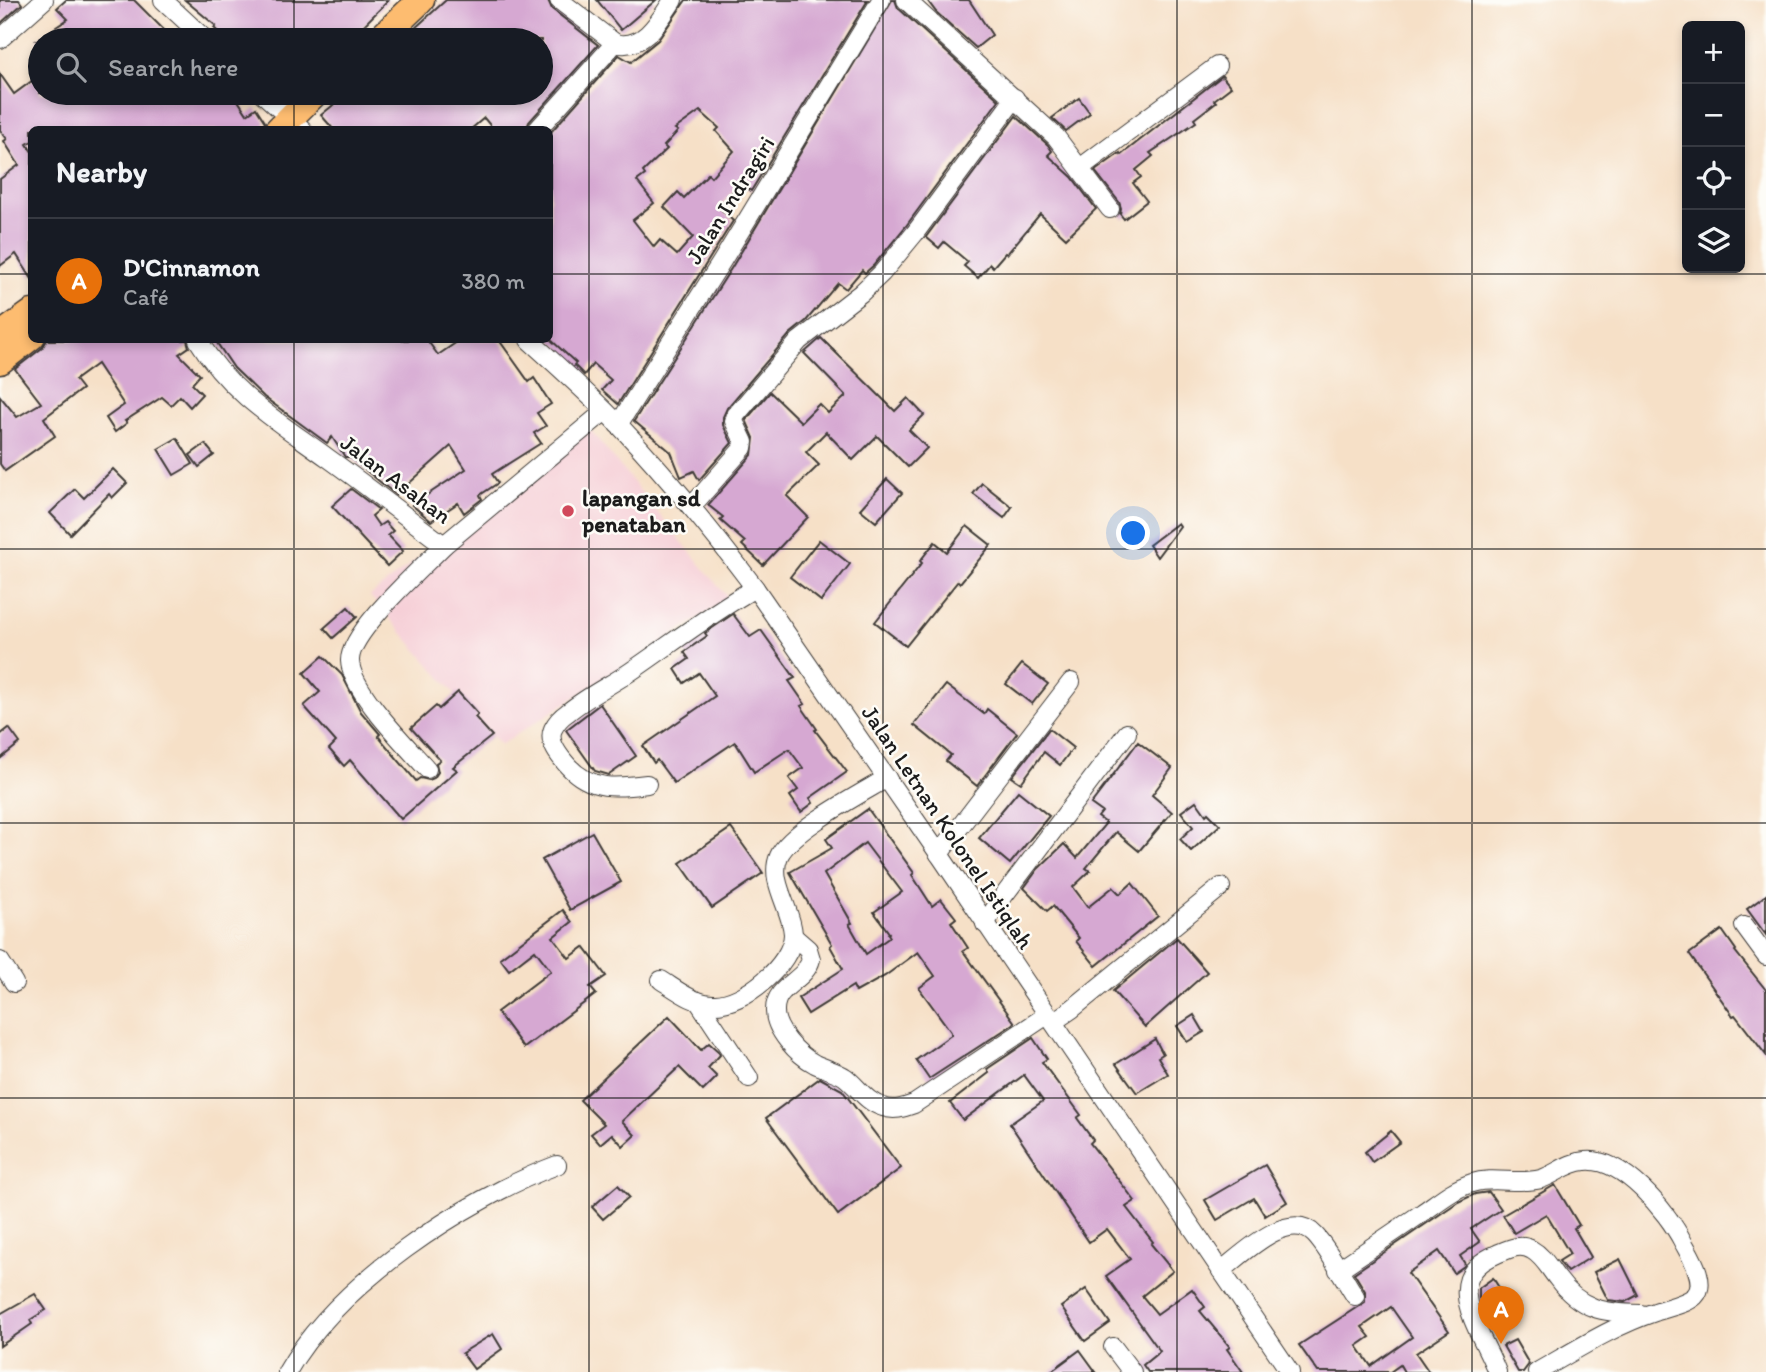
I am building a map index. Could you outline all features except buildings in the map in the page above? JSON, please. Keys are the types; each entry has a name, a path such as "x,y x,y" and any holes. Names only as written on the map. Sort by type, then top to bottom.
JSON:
{"highway":[{"path":"392,28 421,0"},
{"path":"295,126 308,105"},
{"path":"295,126 319,105"},
{"path":"0,335 28,316"},
{"path":"0,361 28,339"}],"street":[{"path":"0,39 44,0"},
{"path":"163,0 192,28"},
{"path":"559,0 620,44"},
{"path":"541,126 620,44 645,36 656,26 673,0"},
{"name":"Jalan Indragiri","path":"618,425 729,250 881,0"},
{"path":"906,0 1056,136 1110,209"},
{"path":"1080,168 1217,66"},
{"path":"691,508 743,448 744,442 734,421 736,415 799,341 861,293 881,273 915,233 1015,98"},
{"path":"273,105 293,126"},
{"name":"Jalan Asahan","path":"200,343 214,365 250,403 370,488 444,545 605,411"},
{"name":"Jalan Letnan Kolonel Istiqlah","path":"532,343 618,425 691,508 755,588 939,854 1286,1371"},
{"path":"427,769 372,706 356,681 350,661 353,645 368,624 444,545"},
{"path":"648,784 610,788 587,782 568,766 554,746 551,736 554,727 567,713 730,602 755,588"},
{"path":"939,854 1071,682"},
{"path":"985,924 1127,733"},
{"path":"661,980 698,1001 726,1004 754,988 779,967 790,948 793,936 777,877 776,866 783,849 808,827 887,778"},
{"path":"793,936 808,950 811,959 810,965 780,992 775,1005 780,1027 805,1058 844,1077 873,1103 895,1110 924,1098 1050,1018 1072,1009 1222,887"},
{"path":"1744,926 1766,956"},
{"path":"0,961 14,984"},
{"path":"754,988 775,1005"},
{"path":"698,1001 749,1078"},
{"path":"1338,1270 1448,1195 1472,1183 1530,1181 1554,1174 1575,1162 1595,1161 1621,1171 1656,1205 1680,1236 1696,1269 1699,1286 1693,1297 1624,1323 1537,1372"},
{"path":"287,1372 314,1331 336,1307 379,1271 483,1199 522,1178 557,1165"},
{"path":"1221,1272 1277,1230 1294,1226 1316,1236 1354,1296"},
{"path":"1497,1372 1470,1315 1467,1304 1468,1278 1476,1265 1514,1247 1524,1246 1540,1255 1563,1287 1591,1308 1613,1313 1647,1314"},
{"path":"1113,1347 1132,1372"}],"shaded area":[{"name":"lapangan sd penataban","path":"587,426 729,599 500,745 370,596"}],"place":[{"name":"lapangan sd penataban","path":"568,511"},
{"name":"D'Cinnamon","path":"1501,1344"}]}
